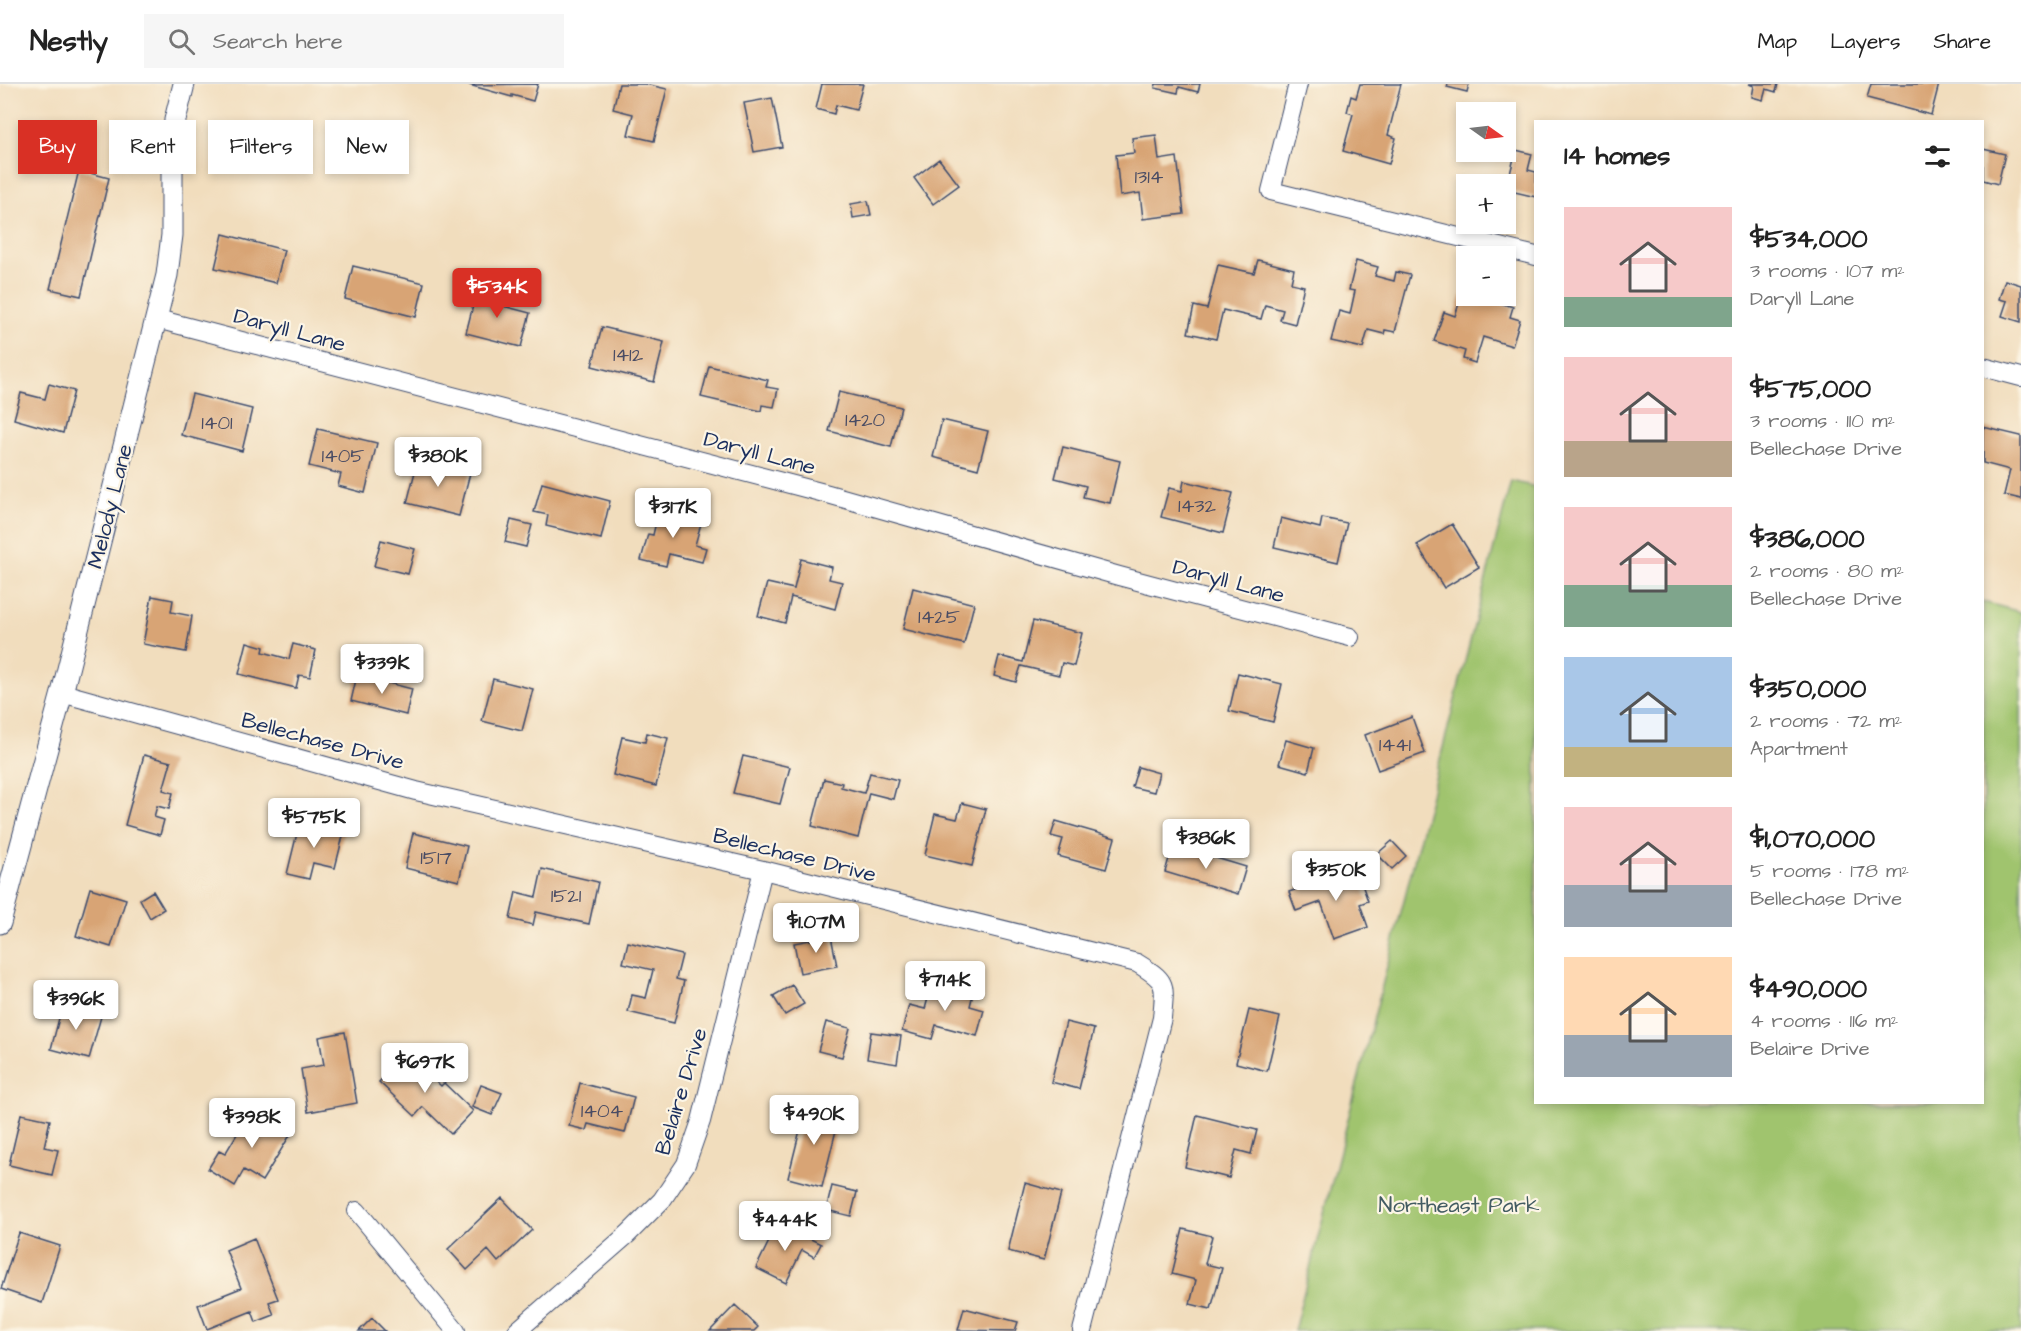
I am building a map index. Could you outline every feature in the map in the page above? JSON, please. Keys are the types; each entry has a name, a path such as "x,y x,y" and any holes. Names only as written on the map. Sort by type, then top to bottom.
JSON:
{"street":[{"name":"Melody Lane","path":"0,923 62,693 167,275 172,235 171,197 175,120 184,84"},
{"path":"1298,84 1271,191 1534,256"},
{"name":"Daryll Lane","path":"157,319 828,494 1119,576 1350,637"},
{"path":"1984,367 2021,377"},
{"name":"Bellechase Drive","path":"62,693 416,791 764,870 1137,963 1158,976 1165,987 1160,1027 1082,1331"},
{"name":"Belaire Drive","path":"517,1331 628,1234 662,1200 686,1164 701,1121 764,870"},
{"path":"357,1211 456,1331"}],"green space":[{"name":"Northeast Park","path":"1511,481 1534,487 1534,1104 1984,1104 1984,602 2021,612 2021,1331 1294,1331"}],"building":[{"path":"538,84 533,101 469,85"},
{"path":"619,84 645,84 667,89 654,141 628,135 633,114 613,109"},
{"path":"822,84 863,84 856,110 836,105 834,114 816,109"},
{"path":"1156,84 1200,84 1198,92 1179,87 1178,93 1155,88"},
{"path":"1360,84 1401,84 1388,135 1396,138 1389,164 1343,151 1353,114 1347,112 1351,96 1356,98"},
{"path":"1448,84 1469,84 1467,92 1447,87"},
{"path":"1749,84 1778,84 1776,92 1766,89 1763,100 1752,97 1754,86"},
{"path":"1871,84 1939,84 1931,115 1867,98"},
{"path":"772,98 782,147 754,152 744,103"},
{"path":"1156,135 1159,160 1177,157 1184,214 1143,219 1140,193 1120,196 1116,155 1134,153 1132,138"},
{"path":"1984,149 2005,154 1998,184 1984,180"},
{"path":"1516,150 1532,154 1528,170 1534,172 1534,197 1516,192 1516,174 1510,174 1513,162 1516,162"},
{"path":"939,159 959,185 933,204 914,178"},
{"path":"78,174 94,174 109,178 81,296 50,289"},
{"path":"868,201 871,215 853,218 851,204"},
{"path":"223,234 284,250 276,283 215,268"},
{"path":"1258,260 1294,269 1291,283 1304,286 1295,324 1280,320 1283,310 1265,305 1261,319 1223,310 1216,339 1188,333 1194,306 1207,309 1218,265 1254,273"},
{"path":"1356,261 1378,267 1375,276 1394,281 1396,272 1410,275 1395,332 1385,330 1384,334 1368,330 1363,348 1331,341 1339,311 1350,314 1355,291 1349,290"},
{"path":"353,266 424,283 416,317 345,299"},
{"path":"2005,280 2021,285 2021,322 2002,316 2007,301 1999,299"},
{"path":"478,286 506,293 503,306 530,313 521,347 466,333"},
{"path":"1458,306 1510,306 1513,307 1510,317 1520,320 1512,346 1483,337 1475,363 1463,359 1465,351 1434,341 1444,312 1455,316"},
{"path":"602,327 664,342 654,382 592,366"},
{"path":"709,366 768,380 766,387 778,389 774,407 762,405 761,411 701,397"},
{"path":"49,384 74,391 63,433 14,419 21,393 45,399"},
{"path":"839,392 901,407 891,447 829,431"},
{"path":"192,394 252,409 242,451 181,435"},
{"path":"942,420 988,431 978,469 933,457"},
{"path":"1984,427 2021,436 2021,499 2004,495 2010,470 1984,463"},
{"path":"318,429 377,443 365,493 338,486 341,474 309,466"},
{"path":"1063,447 1120,461 1110,503 1083,497 1086,486 1055,478"},
{"path":"418,460 470,473 459,516 407,503"},
{"path":"1184,481 1233,493 1223,533 1161,517 1169,488 1182,491"},
{"path":"542,483 610,501 601,539 546,526 548,515 534,512"},
{"path":"659,509 702,520 695,545 706,548 702,562 669,554 666,566 641,560 648,534 653,535"},
{"path":"1281,518 1320,528 1322,518 1347,523 1338,562 1274,547"},
{"path":"511,520 532,525 526,547 505,542"},
{"path":"1452,524 1479,567 1444,588 1417,545"},
{"path":"381,540 415,549 408,574 374,566"},
{"path":"801,559 832,567 829,579 842,582 835,609 791,597 785,623 758,616 767,583 794,589"},
{"path":"913,588 974,604 964,644 903,629"},
{"path":"152,596 173,600 171,612 192,616 186,652 143,644"},
{"path":"1033,621 1082,633 1074,666 1062,663 1059,675 1021,666 1016,682 994,676 999,656 1023,662"},
{"path":"247,642 264,647 263,652 289,659 293,644 316,650 310,677 299,675 296,688 239,674"},
{"path":"1238,673 1282,684 1273,722 1229,711"},
{"path":"357,675 412,689 406,715 351,701"},
{"path":"493,679 533,689 522,731 482,721"},
{"path":"1412,717 1425,753 1378,770 1365,735"},
{"path":"647,733 668,738 656,786 613,775 622,737 645,742"},
{"path":"1286,740 1314,748 1308,772 1279,764"},
{"path":"144,755 171,762 163,790 173,793 169,809 157,806 154,817 164,820 160,835 125,825"},
{"path":"743,756 790,767 780,804 733,793"},
{"path":"1138,767 1159,773 1154,792 1132,787"},
{"path":"870,773 898,780 893,799 869,793 858,838 812,826 824,779 842,783 841,787 864,793"},
{"path":"962,803 986,809 972,866 925,855 935,814 957,819"},
{"path":"300,821 344,832 335,868 313,863 309,879 287,874"},
{"path":"1056,821 1115,838 1106,869 1058,856 1063,839 1051,836"},
{"path":"413,833 467,846 459,881 405,868"},
{"path":"1392,841 1406,856 1392,869 1377,854"},
{"path":"1173,845 1246,867 1238,894 1165,872"},
{"path":"1356,868 1368,901 1360,904 1368,927 1334,939 1321,902 1296,911 1289,892"},
{"path":"542,869 598,882 589,924 536,912 533,925 510,919 516,892 536,897"},
{"path":"90,888 126,899 111,947 76,936"},
{"path":"153,891 164,909 150,918 140,899"},
{"path":"831,936 837,966 800,973 794,943"},
{"path":"628,942 682,955 676,979 684,981 674,1023 628,1012 632,995 646,998 653,970 623,963"},
{"path":"933,980 974,990 970,1006 984,1010 977,1036 936,1025 932,1039 902,1031 909,1005 925,1009"},
{"path":"792,985 804,1004 785,1015 773,996"},
{"path":"63,1003 102,1013 89,1059 51,1049"},
{"path":"1249,1010 1280,1017 1267,1071 1236,1063"},
{"path":"826,1022 850,1028 842,1057 818,1051"},
{"path":"1066,1022 1094,1029 1079,1089 1051,1082"},
{"path":"345,1032 357,1103 308,1112 301,1069 324,1065 319,1037"},
{"path":"871,1032 901,1036 897,1064 867,1059"},
{"path":"407,1053 441,1086 444,1083 473,1111 451,1134 423,1107 415,1116 379,1082"},
{"path":"580,1083 634,1097 625,1133 588,1124 586,1130 569,1126"},
{"path":"481,1085 502,1093 492,1115 472,1107"},
{"path":"806,1106 840,1114 822,1187 788,1178"},
{"path":"252,1109 292,1132 262,1181 244,1170 235,1186 208,1169 219,1151 225,1154"},
{"path":"21,1114 50,1120 44,1147 58,1150 52,1175 9,1165"},
{"path":"1197,1115 1257,1130 1251,1154 1236,1150 1229,1178 1185,1167"},
{"path":"1025,1183 1061,1193 1044,1260 1008,1251"},
{"path":"832,1186 857,1192 851,1216 826,1210"},
{"path":"502,1198 532,1230 498,1262 488,1250 467,1270 448,1249"},
{"path":"778,1223 821,1244 814,1257 802,1250 786,1283 756,1268"},
{"path":"1183,1229 1212,1236 1205,1264 1222,1268 1211,1309 1190,1304 1196,1280 1172,1274"},
{"path":"19,1233 60,1246 42,1303 1,1289"},
{"path":"254,1238 278,1299 269,1302 274,1315 256,1322 252,1311 207,1329 198,1305 241,1288 226,1250"},
{"path":"735,1305 758,1327 754,1331 710,1331"},
{"path":"964,1308 1018,1322 1015,1331 958,1330"},
{"path":"372,1318 385,1331 359,1331"}]}
